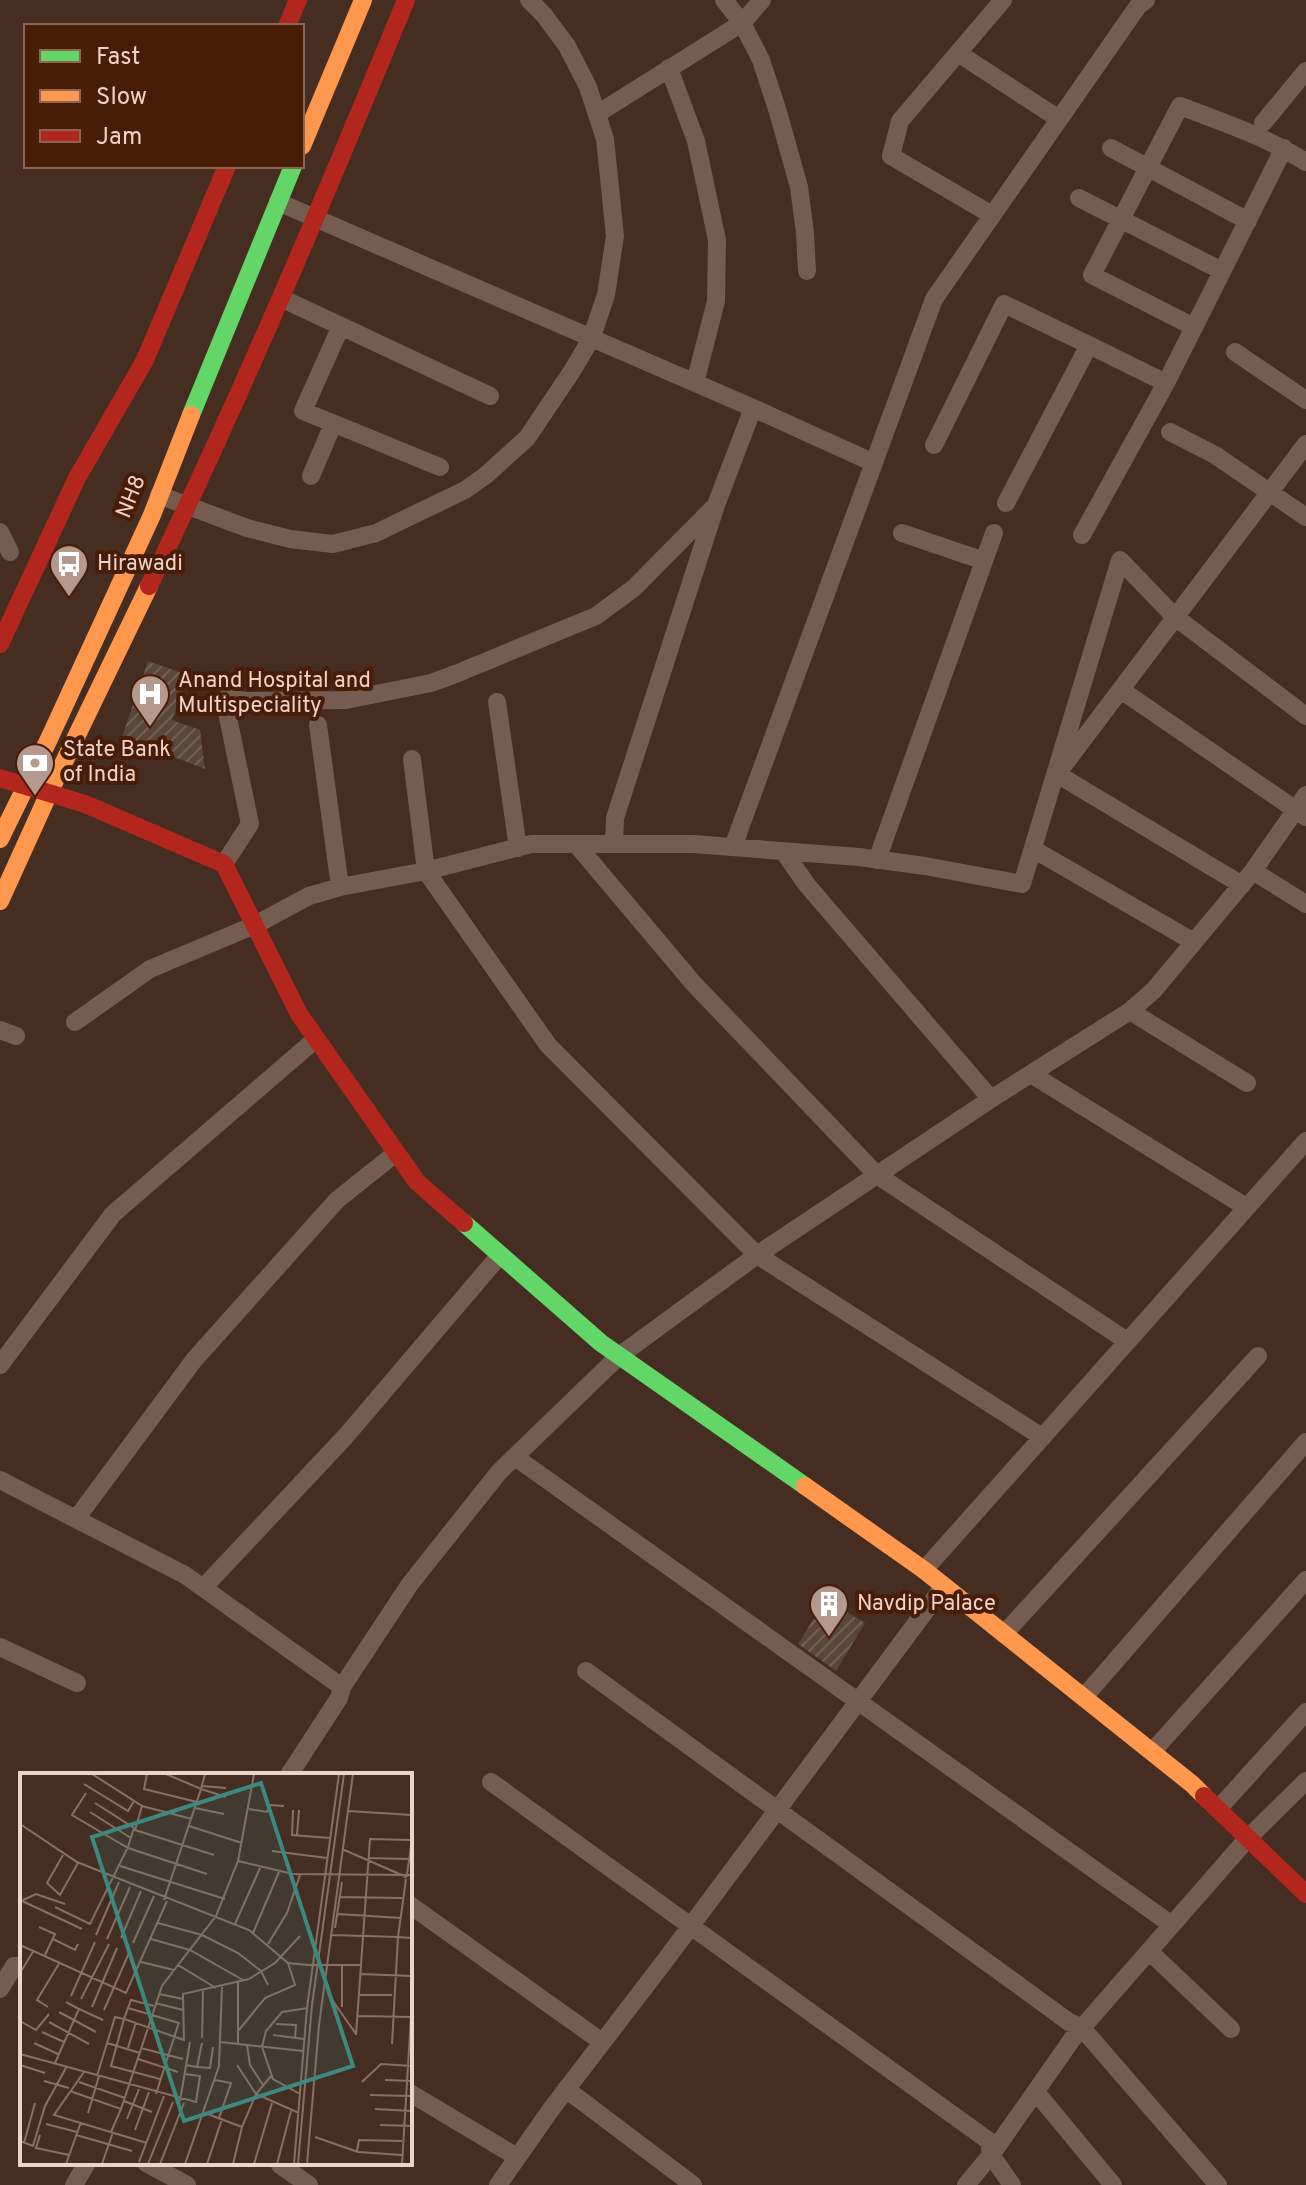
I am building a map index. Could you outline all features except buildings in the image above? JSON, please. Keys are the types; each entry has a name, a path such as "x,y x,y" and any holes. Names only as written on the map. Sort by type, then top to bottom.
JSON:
{"street":[{"path":"288,24 298,0"},
{"path":"304,141 363,0"},
{"path":"0,901 188,505 316,219 406,0"},
{"path":"159,495 247,528 290,539 333,544 376,533 465,490 527,438 591,339 606,295 615,236 605,139 588,87 567,46 529,0"},
{"path":"724,0 742,23 761,60 799,187 807,271"},
{"path":"597,114 742,23 762,0"},
{"path":"992,215 891,156 900,121 1003,0"},
{"path":"733,847 934,299 1138,2"},
{"path":"958,53 1059,119"},
{"path":"669,68 696,141 717,240 716,301 695,383"},
{"path":"1263,123 1306,71"},
{"path":"1194,327 1092,275 1180,106 1253,133 1306,162"},
{"path":"1111,148 1248,221"},
{"path":"1082,535 1166,383 1284,148"},
{"path":"0,644 77,478 145,360 226,168"},
{"name":"NH8","path":"0,839 159,495 292,168"},
{"path":"1079,198 1222,271"},
{"path":"278,202 874,463"},
{"path":"281,298 490,396"},
{"path":"934,445 1004,304 1166,383"},
{"path":"341,326 303,411 440,467"},
{"path":"1006,503 1089,345"},
{"path":"1235,352 1306,400"},
{"path":"614,844 615,818 716,505 753,408"},
{"path":"311,476 333,424"},
{"path":"1170,432 1215,455 1306,517"},
{"path":"1057,774 1306,444"},
{"path":"224,864 250,824 224,698 246,701 346,700 431,683 458,673 596,616 634,588 716,505"},
{"path":"0,532 10,552"},
{"path":"902,533 984,561"},
{"path":"877,860 994,533"},
{"path":"75,1022 150,969 255,925 309,896 531,844 693,844 733,847 925,866 1022,884 1120,560 1175,617 1306,716"},
{"path":"290,1773 410,1584 464,1515 499,1472 619,1356 757,1255 991,1099 1130,1011 1154,990 1303,807 1121,690"},
{"path":"497,702 518,848"},
{"path":"318,725 340,887"},
{"path":"412,759 426,871 548,1045 757,1255 1042,1437"},
{"path":"1057,774 1248,878 1306,904"},
{"path":"0,778 85,804 224,864 299,1014 417,1182 601,1343 924,1570 1084,1697 1192,1784 1306,1894"},
{"path":"576,844 694,984 877,1175 1127,1341"},
{"path":"1033,849 1194,942"},
{"path":"784,852 807,885 991,1099"},
{"path":"1130,1011 1247,1083"},
{"path":"0,1365 113,1214 316,1039"},
{"path":"1031,1074 1246,1207"},
{"path":"924,1570 1306,1141"},
{"path":"76,1519 194,1360 337,1200 396,1153"},
{"path":"203,1588 345,1437 500,1255"},
{"path":"1004,1634 1258,1356"},
{"path":"1084,1697 1306,1442"},
{"path":"515,1457 1172,1925"},
{"path":"0,1480 185,1575 342,1687"},
{"path":"1152,1752 1306,1580"},
{"path":"498,2185 566,2089 944,1586"},
{"path":"0,1647 77,1683"},
{"path":"586,1671 1069,2022 1082,2028 1218,2185"},
{"path":"1218,1809 1306,1712"},
{"path":"966,2185 1082,2028 1248,1838 1306,1781"},
{"path":"491,1782 989,2141 991,2155 1012,2185"},
{"path":"412,1906 602,2042"},
{"path":"1149,1951 1231,2029"},
{"path":"0,1989 14,1966 20,1966"},
{"path":"566,2089 693,2185"},
{"path":"1036,2092 1113,2185"},
{"path":"412,2094 517,2157"},
{"path":"74,2185 86,2165"},
{"path":"150,2165 187,2185"},
{"path":"280,2165 309,2185"}],"traffic: fast":[{"path":"191,415 292,168"},
{"path":"464,1223 601,1343 805,1486"}],"traffic: slow":[{"path":"304,141 363,0"},
{"path":"0,839 152,515 191,415"},
{"path":"0,901 149,586"},
{"path":"805,1486 924,1570 1204,1796"}],"traffic: jam":[{"path":"288,24 298,0"},
{"path":"149,586 282,295 406,0"},
{"path":"0,644 77,478 145,360 226,168"},
{"path":"0,778 85,804 224,864 299,1014 417,1182 464,1223"},
{"path":"1204,1796 1306,1894"}],"place":[{"name":"Hirawadi","path":"69,598"},
{"name":"Anand Hospital and Multispeciality","path":"150,728"},
{"name":"State Bank of India","path":"35,797"},
{"name":"Navdip Palace","path":"829,1638"}]}
